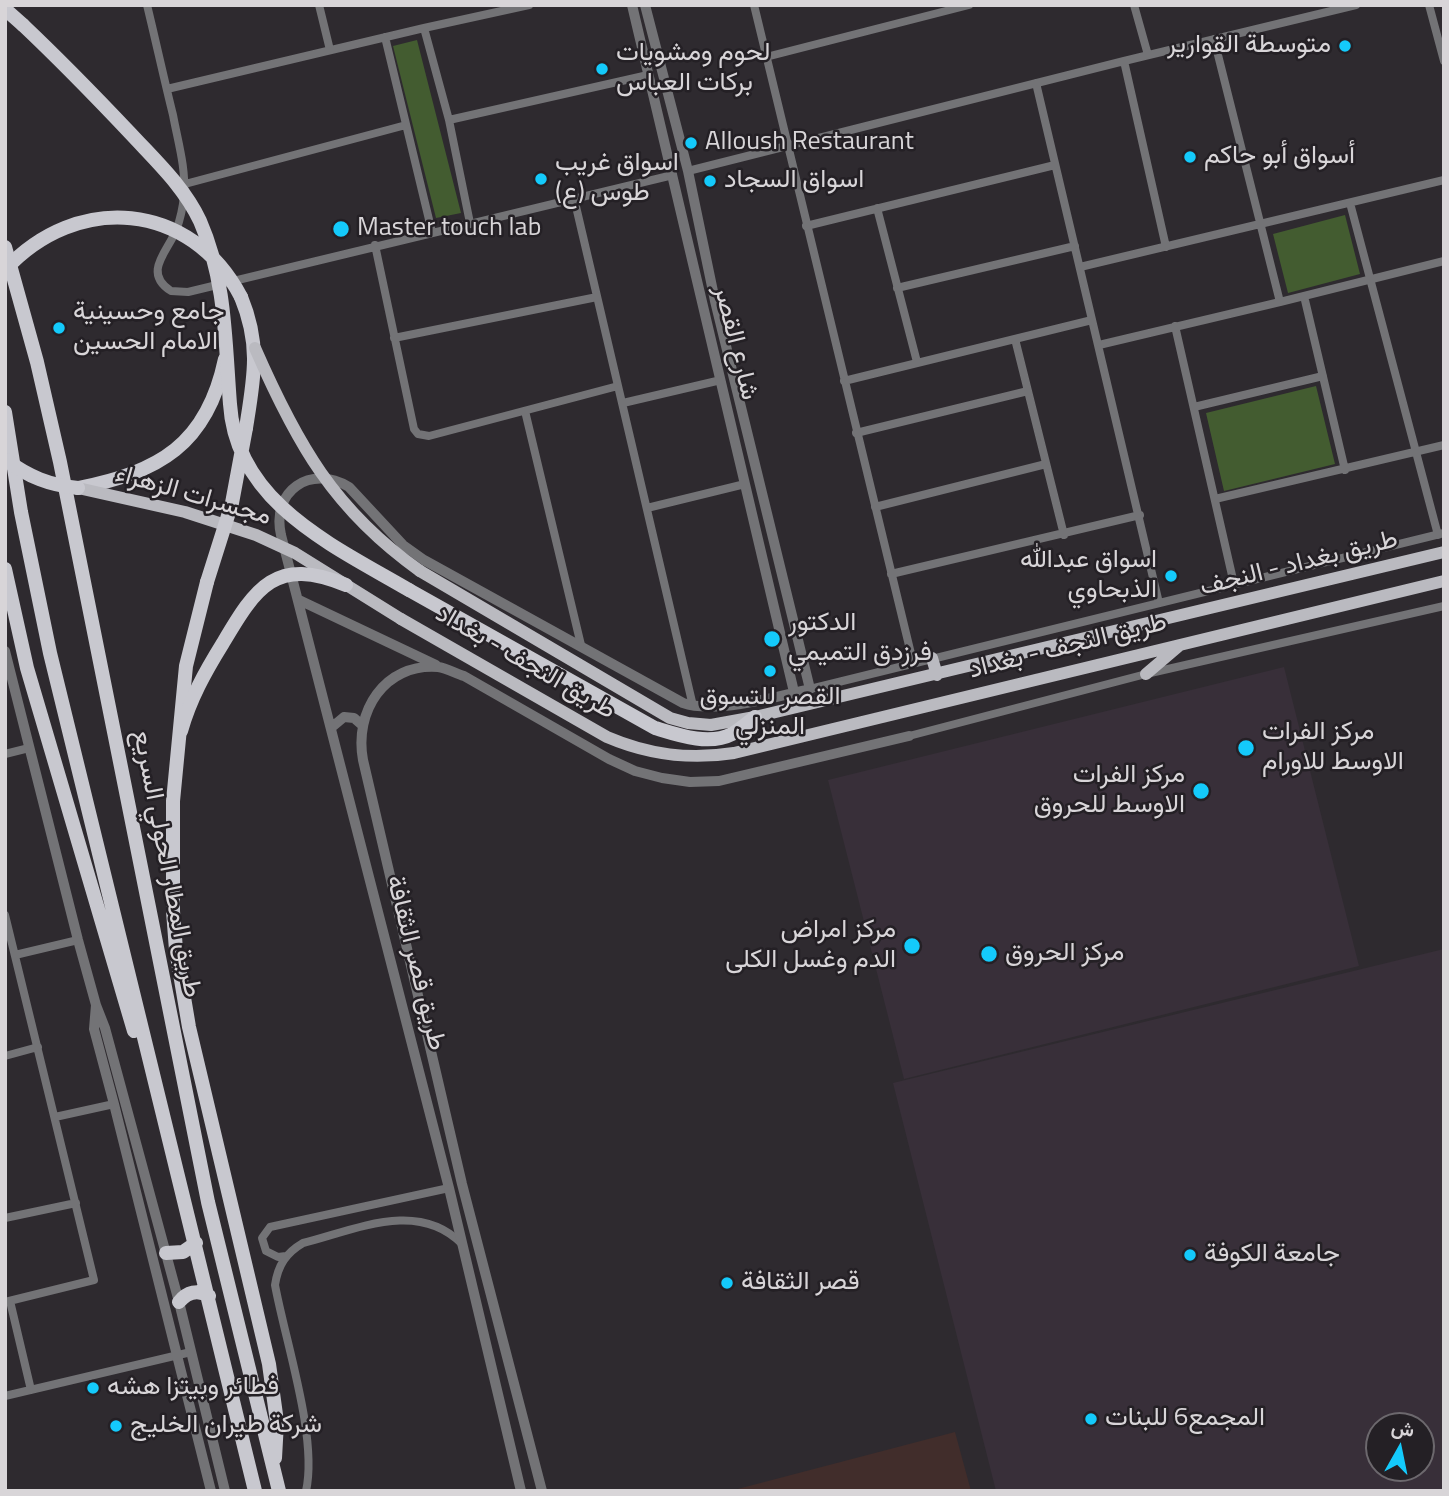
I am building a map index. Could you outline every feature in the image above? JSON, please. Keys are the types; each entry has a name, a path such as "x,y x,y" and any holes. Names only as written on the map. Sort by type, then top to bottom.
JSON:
{"highway":[{"path":"5,9 69,69 171,176 192,205 215,264 223,300 230,408 235,437 262,485 278,505 298,523 409,590 655,728 687,737 719,739 734,733 755,717"},
{"path":"5,270 31,246 77,223 128,218 162,224 200,245 224,268 248,313 255,348 242,463 192,638 183,695 173,801 173,911 176,950 189,1027 269,1364 277,1422 274,1469"},
{"name":"طريق المطار الحولي السريع","path":"5,247 37,362 60,462 208,1202 279,1491"},
{"path":"5,460 34,478 58,486 78,488 135,473 162,460 187,442 201,424 220,382 227,349"},
{"path":"5,412 7,438 50,653 256,1491"},
{"path":"5,569 27,668 143,1061 161,1101"},
{"path":"181,731 189,703 205,671 247,603 261,588 282,578 309,574 323,575 346,585"},
{"path":"166,1253 183,1252 196,1243"},
{"path":"179,1302 186,1295 195,1292 209,1296"}],"main road":[{"name":"طريق بغداد - النجف","path":"255,348 290,424 319,472 375,537 421,571 670,718 688,723 711,725 838,699 1444,552"},
{"name":"مجسرات الزهراء","path":"78,488 185,512 256,535 295,553 401,619"},
{"name":"طريق النجف - بغداد","path":"401,619 607,737 642,750 678,757 734,753 1183,642 1444,581"},
{"path":"1146,674 1183,642"},
{"path":"932,658 937,675"}],"street":[{"path":"319,5 330,50"},
{"path":"167,89 424,27 529,5"},
{"name":"شارع القصر","path":"632,5 794,692"},
{"name":"شارع القصر","path":"645,5 688,172 712,286 810,689"},
{"path":"754,5 913,662"},
{"path":"766,57 969,5"},
{"path":"1134,5 1148,55"},
{"path":"688,172 786,145 1356,5"},
{"path":"1429,5 1444,61"},
{"path":"148,6 184,168 184,199 177,229 158,264 159,280 171,292 188,292 673,175"},
{"path":"424,27 449,120 470,223"},
{"path":"385,37 432,232"},
{"path":"1214,39 1280,302"},
{"path":"1124,61 1166,247"},
{"path":"449,120 648,75"},
{"path":"1035,83 1159,603"},
{"path":"185,184 406,125"},
{"path":"806,226 1055,165"},
{"path":"1080,267 1444,180"},
{"path":"574,198 693,706 709,708 810,689 1441,534 1350,203"},
{"path":"877,208 917,362"},
{"path":"375,245 414,429 418,434 429,436 618,386"},
{"path":"897,288 1075,246"},
{"path":"1099,345 1444,261"},
{"path":"699,290 706,292 712,286"},
{"path":"1304,296 1345,470"},
{"path":"394,338 597,297"},
{"path":"844,381 1092,320"},
{"path":"708,327 713,322 721,324"},
{"path":"1175,326 1234,584"},
{"path":"1015,339 1064,535"},
{"path":"1194,407 1323,376"},
{"path":"624,403 721,380"},
{"path":"856,433 1028,391"},
{"path":"525,411 580,645"},
{"path":"1215,499 1444,446"},
{"path":"875,507 1045,464"},
{"name":"طريق قصر الثقافة","path":"521,1491 449,1188 281,535 279,513 283,502 297,485 307,480 329,478 349,487 403,545 424,561 693,706"},
{"path":"647,508 745,484"},
{"path":"891,574 1140,515"},
{"path":"299,600 464,676 608,759 662,779 690,782 719,781 909,736 1146,674 1444,606"},
{"path":"5,651 78,940 105,1028 179,1302 225,1491"},
{"name":"طريق قصر الثقافة","path":"441,667 413,670 388,683 369,705 362,725 361,746 462,1184 542,1491"},
{"path":"332,727 344,717 354,718 362,725"},
{"path":"5,754 29,748"},
{"path":"5,915 94,1280 7,1301 31,1390"},
{"path":"15,955 78,940"},
{"path":"96,1005 94,1030 211,1491"},
{"path":"5,1056 38,1047"},
{"path":"55,1117 114,1104"},
{"path":"286,1256 278,1257 266,1251 262,1238 270,1227 449,1188"},
{"path":"5,1218 76,1203"},
{"path":"306,1491 308,1473 305,1429 275,1285 276,1275 286,1256 303,1243 404,1219 432,1224 448,1232 463,1245"},
{"path":"5,1396 191,1352"}],"shaded area":[{"path":"1284,667 1359,966 904,1079 828,780"},
{"name":"جامعة الكوفة","path":"1444,949 1444,1491 996,1491 893,1083"},
{"path":"955,1432 971,1491 730,1491"}],"green space":[{"path":"417,40 461,213 436,218 393,46"},
{"path":"1345,215 1360,274 1288,293 1273,234"},
{"path":"1316,386 1335,464 1224,491 1206,413"}],"place":[{"name":"متوسطة القوارير","path":"1345,46"},
{"name":"لحوم ومشويات بركات العباس","path":"602,69"},
{"name":"Alloush Restaurant","path":"691,143"},
{"name":"أسواق أبو حاكم","path":"1190,157"},
{"name":"اسواق غريب طوس (ع)","path":"541,179"},
{"name":"اسواق السجاد","path":"710,181"},
{"name":"Master touch lab","path":"341,229"},
{"name":"جامع وحسينية الامام الحسين","path":"59,328"},
{"name":"اسواق عبدالله الذبحاوي","path":"1171,576"},
{"name":"الدكتور فرزدق التميمي","path":"772,639"},
{"name":"القصر للتسوق المنزلي","path":"770,671"},
{"name":"مركز الفرات الاوسط للاورام","path":"1246,748"},
{"name":"مركز الفرات الاوسط للحروق","path":"1201,791"},
{"name":"مركز امراض الدم وغسل الكلى","path":"912,946"},
{"name":"مركز الحروق","path":"989,954"},
{"name":"جامعة الكوفة","path":"1190,1255"},
{"name":"قصر الثقافة","path":"727,1283"},
{"name":"فطائر وبيتزا هشه","path":"93,1388"},
{"name":"المجمع6 للبنات","path":"1091,1419"},
{"name":"شركة طيران الخليج","path":"116,1426"}]}
